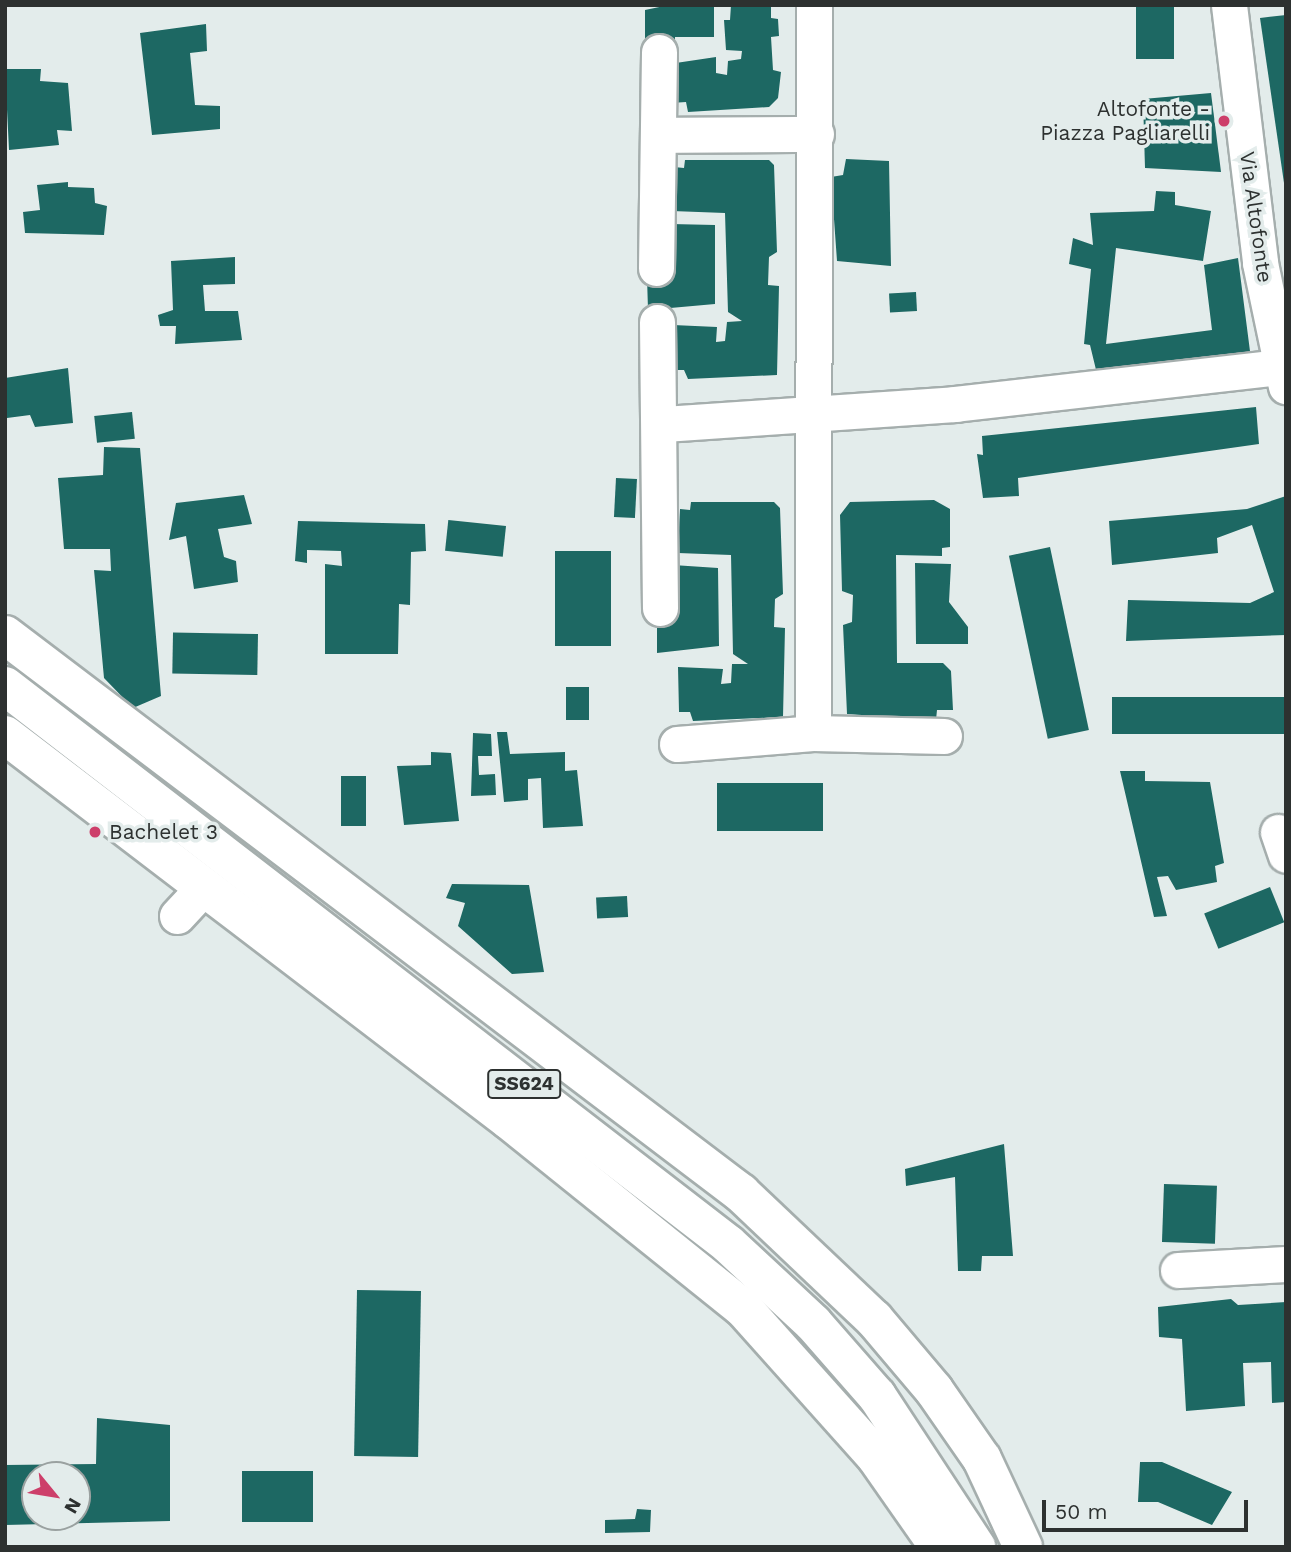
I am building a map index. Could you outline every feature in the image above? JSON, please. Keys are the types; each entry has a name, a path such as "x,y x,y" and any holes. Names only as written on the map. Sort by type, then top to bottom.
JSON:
{"main road":[{"path":"5,635 741,1193 874,1319 934,1390 1016,1530"},
{"name":"SS624","path":"5,686 670,1196 813,1323 884,1406 976,1547"},
{"path":"5,735 190,902 509,1120 743,1308 876,1457 939,1547"},
{"path":"813,1323 926,1408 1016,1530"}],"street":[{"path":"813,733 818,413 814,5"},
{"name":"Via Altofonte","path":"1229,5 1260,263 1283,377"},
{"path":"656,268 659,52"},
{"path":"659,135 816,134"},
{"path":"657,322 663,424 660,608"},
{"path":"663,424 1283,377"},
{"path":"677,744 813,733 944,736"},
{"path":"1178,1270 1286,1264"}],"building":[{"path":"669,5 714,5 714,37 675,37 675,49 645,49 645,10"},
{"path":"731,5 771,5 771,18 778,19 779,36 771,37 773,70 781,72 778,98 769,107 688,112 686,102 671,103 669,64 716,57 716,73 727,75 728,61 741,59 742,51 726,50 724,20 730,20"},
{"path":"1136,5 1174,5 1174,59 1136,59"},
{"path":"1286,15 1286,183 1284,183 1260,18"},
{"path":"206,24 207,51 190,53 195,105 220,106 220,129 152,135 140,33"},
{"path":"5,69 41,69 40,81 68,83 72,131 57,130 59,145 9,150"},
{"path":"1211,93 1221,172 1145,168 1143,99"},
{"path":"846,159 889,161 891,266 837,261 831,177 843,175"},
{"path":"685,160 769,160 774,165 777,252 769,257 768,285 779,286 777,375 688,379 684,370 674,370 673,325 717,327 716,342 725,341 727,322 742,321 728,312 725,213 672,211 674,167 684,168"},
{"path":"68,182 68,187 94,188 95,203 107,206 104,235 25,233 23,212 40,210 37,185"},
{"path":"1156,191 1175,192 1175,205 1211,211 1203,261 1116,248 1106,344 1212,330 1204,265 1238,258 1251,359 1098,378 1090,345 1084,344 1091,269 1069,264 1073,238 1093,245 1090,213 1154,211"},
{"path":"671,224 715,225 715,304 648,310 647,277"},
{"path":"235,257 235,284 203,285 205,311 238,311 242,340 175,344 176,326 160,326 158,315 173,310 171,261"},
{"path":"916,292 917,311 890,312 889,293"},
{"path":"68,368 73,423 35,427 30,415 7,418 5,378"},
{"path":"1256,407 1259,444 1018,478 1019,496 983,498 977,454 983,455 982,436"},
{"path":"132,412 135,439 97,443 94,416"},
{"path":"104,447 140,448 161,696 133,708 104,678 94,570 111,571 110,549 64,549 58,478 103,475"},
{"path":"616,478 637,479 635,518 614,517"},
{"path":"244,495 252,524 218,529 224,557 236,561 238,582 194,589 186,536 169,540 176,503"},
{"path":"1286,496 1286,635 1126,641 1128,600 1250,603 1274,592 1252,525 1217,538 1218,553 1112,565 1109,521 1247,509"},
{"path":"934,500 950,509 950,547 942,548 942,556 896,555 897,663 943,663 951,671 953,710 937,710 936,720 847,714 843,625 852,622 853,595 842,591 840,515 850,502"},
{"path":"691,502 774,502 780,508 783,594 775,599 774,627 785,628 783,717 693,721 690,712 679,712 678,667 723,669 721,684 731,683 732,664 748,664 733,654 731,555 678,553 680,509 690,510"},
{"path":"448,520 506,526 503,557 445,551"},
{"path":"298,521 425,524 426,551 411,552 410,605 399,604 398,654 325,654 325,564 342,566 341,551 307,550 307,563 295,561"},
{"path":"1050,547 1089,730 1048,739 1009,556"},
{"path":"555,551 611,551 611,646 555,646"},
{"path":"915,563 951,564 949,602 968,627 968,644 916,644"},
{"path":"673,565 718,568 719,646 657,653 657,619 674,619"},
{"path":"173,633 258,634 257,675 172,674"},
{"path":"566,687 589,687 589,720 566,720"},
{"path":"1112,697 1286,697 1286,734 1112,734"},
{"path":"497,732 507,732 510,754 565,752 565,771 577,770 583,826 543,828 541,778 528,779 528,800 504,802"},
{"path":"473,733 491,734 492,756 478,756 479,775 495,774 496,795 471,796"},
{"path":"431,752 451,753 459,821 404,825 397,766 431,765"},
{"path":"1120,771 1145,771 1145,781 1210,782 1224,863 1215,866 1217,882 1176,890 1168,876 1157,877 1167,916 1154,917"},
{"path":"341,776 366,776 366,826 341,826"},
{"path":"717,783 823,783 823,831 717,831"},
{"path":"452,884 529,885 544,972 512,974 458,926 465,903 446,898"},
{"path":"1270,887 1284,922 1218,949 1204,914"},
{"path":"627,896 628,917 597,919 596,898"},
{"path":"1004,1144 1013,1256 982,1256 981,1271 958,1271 955,1177 906,1186 905,1169"},
{"path":"1164,1184 1217,1186 1215,1244 1162,1242"},
{"path":"357,1290 421,1291 418,1457 354,1456"},
{"path":"1231,1299 1238,1305 1286,1302 1286,1402 1272,1403 1271,1362 1243,1363 1245,1406 1186,1411 1182,1339 1159,1337 1158,1307"},
{"path":"97,1418 170,1425 170,1521 91,1523 91,1464 96,1464"},
{"path":"1140,1462 1162,1462 1232,1492 1212,1525 1158,1502 1138,1502"},
{"path":"5,1465 21,1465 21,1525 5,1525"},
{"path":"242,1471 313,1471 313,1522 242,1522"},
{"path":"637,1509 651,1510 650,1532 605,1533 605,1520 635,1519"}],"place":[{"name":"Altofonte - Piazza Pagliarelli","path":"1224,121"},
{"name":"Bachelet 3","path":"95,832"}]}
